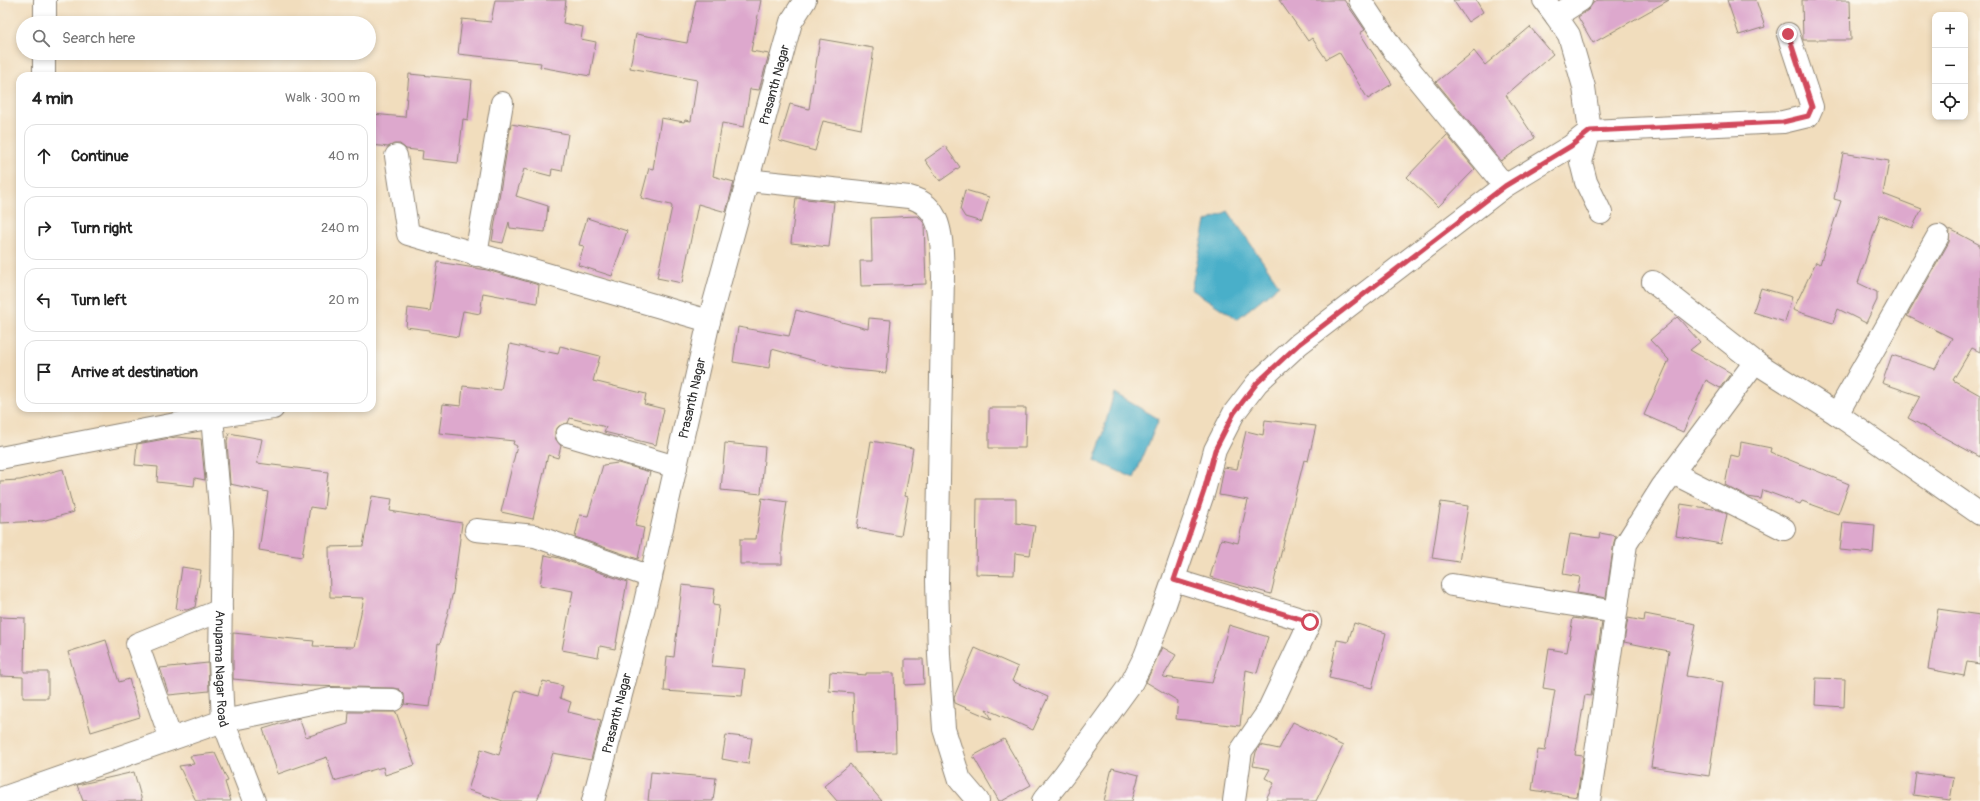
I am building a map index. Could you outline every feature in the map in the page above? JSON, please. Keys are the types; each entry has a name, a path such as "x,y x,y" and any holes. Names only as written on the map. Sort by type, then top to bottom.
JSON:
{"street":[{"path":"45,0 45,16"},
{"name":"Prasanth Nagar","path":"593,801 651,577 709,321 791,22 805,0"},
{"path":"1360,0 1392,48 1505,186"},
{"path":"1581,0 1550,8 1569,35 1584,87 1590,131 1581,162 1586,182 1601,213"},
{"path":"1043,801 1064,775 1132,682 1146,656 1174,580 1204,491 1215,450 1234,413 1257,383 1299,344 1505,186 1571,146 1590,131 1783,122 1806,117 1810,114 1812,107 1788,34"},
{"path":"44,60 44,72"},
{"path":"476,255 502,103"},
{"path":"396,156 408,234 476,255 709,321"},
{"path":"747,180 909,197 918,199 926,205 935,216 941,234 943,276 937,580 939,662 944,729 960,780 978,801"},
{"path":"1837,414 1938,236"},
{"path":"1653,282 1755,362 1837,414 1980,514"},
{"path":"1589,801 1626,544 1673,473 1755,362"},
{"path":"0,458 212,417 246,412"},
{"name":"Anupama Nagar Road","path":"212,417 222,531 220,661 223,721 254,801"},
{"path":"567,435 676,467"},
{"path":"1673,473 1784,529"},
{"path":"476,530 535,536 651,577"},
{"path":"1174,580 1310,622 1267,713 1241,751 1234,801"},
{"path":"1452,585 1616,612"},
{"path":"171,739 137,644 221,610"},
{"path":"0,799 223,721 331,699 393,700"}],"water":[{"path":"1228,211 1279,285 1237,319 1191,289 1206,222"},
{"path":"1114,393 1159,419 1134,478 1095,461"}],"building":[{"path":"495,0 566,0 563,23 583,27 581,39 596,42 590,76 540,67 541,63 458,54 462,19 491,22"},
{"path":"696,0 761,0 751,51 769,54 759,90 750,89 744,127 722,123 713,176 734,182 726,212 698,204 682,283 657,278 672,207 671,205 641,198 649,168 653,169 661,118 684,122 685,120 691,121 697,80 630,68 636,34 687,43"},
{"path":"1279,0 1344,0 1365,30 1360,33 1392,84 1368,99 1339,52 1326,59 1312,38 1308,41"},
{"path":"1453,0 1476,0 1483,12 1468,22"},
{"path":"1598,0 1669,0 1593,43 1578,17"},
{"path":"1727,0 1756,0 1765,27 1739,35"},
{"path":"1802,0 1850,0 1851,40 1803,40"},
{"path":"1530,27 1553,54 1506,95 1535,138 1501,161 1436,82 1474,51 1485,65"},
{"path":"820,39 873,48 873,56 861,129 823,121 815,151 779,141 790,104 809,109"},
{"path":"409,74 472,80 468,120 463,119 458,163 422,159 423,151 406,149 400,144 394,144 388,147 376,146 376,114 405,117"},
{"path":"511,124 568,134 562,171 552,169 551,176 524,169 516,196 548,206 545,232 510,228 509,222 503,243 492,241"},
{"path":"1447,135 1475,169 1438,207 1407,177"},
{"path":"945,146 960,167 940,181 925,160"},
{"path":"1843,153 1889,161 1883,194 1922,209 1912,228 1880,215 1858,283 1877,292 1877,300 1866,323 1838,309 1833,323 1793,310 1816,262 1820,264 1841,201 1834,199"},
{"path":"965,190 989,197 982,222 965,217 960,209"},
{"path":"796,198 834,202 829,247 791,243"},
{"path":"918,216 924,223 926,284 861,286 860,261 872,261 871,218"},
{"path":"587,218 627,231 612,276 578,265 584,246 579,245"},
{"path":"1950,229 1980,245 1980,352 1972,348 1953,380 1980,395 1980,457 1908,418 1920,396 1882,383 1892,355 1935,369 1952,338 1907,316 1949,242"},
{"path":"438,262 487,270 539,285 537,303 483,293 480,314 463,311 458,337 430,332 430,330 406,327 408,308 430,311"},
{"path":"1761,288 1792,297 1785,322 1753,312"},
{"path":"796,310 868,329 869,318 891,320 886,373 843,369 772,349 769,368 733,362 738,327 789,336"},
{"path":"1677,317 1700,342 1690,350 1731,373 1720,388 1706,380 1683,432 1644,415 1669,360 1650,340"},
{"path":"510,344 558,354 560,346 600,356 593,381 646,394 644,404 664,409 656,445 604,432 606,427 570,418 568,423 559,426 555,431 555,438 561,446 558,458 548,455 533,519 501,512 517,446 513,444 514,441 439,433 443,404 461,406 463,386 501,390"},
{"path":"989,408 1026,408 1025,448 989,448"},
{"path":"1265,420 1316,426 1308,461 1304,460 1271,594 1210,577 1221,539 1238,543 1248,500 1219,495 1224,467 1237,469 1246,431 1263,435"},
{"path":"229,433 262,439 257,463 328,472 324,509 310,507 302,557 259,550 268,492 230,484 227,441"},
{"path":"176,437 201,439 205,480 195,478 194,486 157,482 158,467 135,465 137,444"},
{"path":"871,441 913,448 905,496 908,497 901,536 857,528"},
{"path":"1741,442 1771,448 1770,452 1849,484 1838,514 1802,501 1800,504 1763,490 1761,499 1748,497 1725,485 1731,455 1739,457"},
{"path":"725,443 765,447 761,494 721,490"},
{"path":"618,463 650,472 635,526 644,528 638,559 575,537 580,515 588,516 603,465"},
{"path":"63,469 74,512 42,521 0,523 0,481 20,480"},
{"path":"372,496 392,499 390,511 462,523 453,592 440,644 438,643 430,707 404,704 404,694 399,689 393,688 309,686 233,679 233,633 314,641 313,646 354,647 364,598 330,597 329,547 363,546"},
{"path":"762,498 787,502 782,536 782,564 740,564 740,539 756,539"},
{"path":"977,499 1016,499 1016,523 1035,526 1030,555 1015,553 1014,575 976,574"},
{"path":"1441,502 1468,506 1459,562 1432,558"},
{"path":"1681,504 1719,510 1727,514 1721,544 1676,536"},
{"path":"1843,522 1875,525 1873,553 1840,550"},
{"path":"1600,533 1616,536 1606,598 1577,593 1580,577 1563,574 1570,534 1599,538"},
{"path":"545,555 559,558 627,582 615,649 600,646 598,657 562,650 573,591 540,585"},
{"path":"182,567 201,570 195,607 187,610 176,609"},
{"path":"682,585 715,589 713,605 719,606 712,666 745,669 742,696 664,691 667,656 674,657"},
{"path":"1938,609 1980,615 1980,664 1967,662 1964,676 1928,669"},
{"path":"1645,614 1696,624 1686,676 1723,682 1709,776 1651,767 1669,651 1624,642 1628,618 1644,621"},
{"path":"0,617 25,618 24,672 48,672 48,698 23,698 23,677 0,676"},
{"path":"1573,618 1602,622 1591,696 1585,695 1575,755 1583,756 1577,797 1532,790 1538,750 1545,751 1555,690 1543,688 1549,649 1567,652"},
{"path":"1354,623 1386,633 1372,688 1329,678 1337,640 1348,642"},
{"path":"1229,625 1268,637 1257,673 1246,670 1240,726 1176,719 1178,701 1146,682 1162,647 1176,655 1163,677 1212,683"},
{"path":"106,640 119,682 129,679 140,717 91,732 68,652"},
{"path":"975,648 1018,667 1012,681 1048,697 1033,730 986,709 992,719 955,703 954,697"},
{"path":"905,659 923,659 924,684 905,685"},
{"path":"208,663 209,691 169,695 160,668"},
{"path":"830,672 866,675 866,673 894,673 896,752 855,753 853,693 829,691"},
{"path":"1816,678 1845,679 1844,707 1815,705"},
{"path":"543,681 563,686 560,698 571,702 568,712 601,720 591,760 553,753 537,801 503,801 468,790 481,749 499,755 516,690 539,696"},
{"path":"349,712 396,712 415,765 385,775 383,767 334,781 327,757 278,774 263,729 299,718 306,737 348,724"},
{"path":"1293,722 1343,746 1316,801 1265,801 1274,783 1265,778 1270,769 1253,766 1256,752 1260,745 1279,749"},
{"path":"726,735 752,738 748,764 722,759"},
{"path":"1004,739 1031,785 1002,801 999,801 973,756"},
{"path":"215,753 228,781 225,782 231,801 196,801 179,766 194,764 190,756"},
{"path":"850,764 882,801 837,801 824,786"},
{"path":"1112,768 1139,775 1132,801 1104,801"},
{"path":"134,772 142,801 83,801 77,785"},
{"path":"651,772 716,778 713,801 648,801"},
{"path":"1916,773 1954,778 1950,800 1913,795"}],"route":[{"path":"1310,622 1174,580 1204,491 1215,450 1234,413 1257,383 1299,344 1505,186 1571,146 1590,131 1783,122 1808,116 1812,110 1812,107 1788,34"}]}
